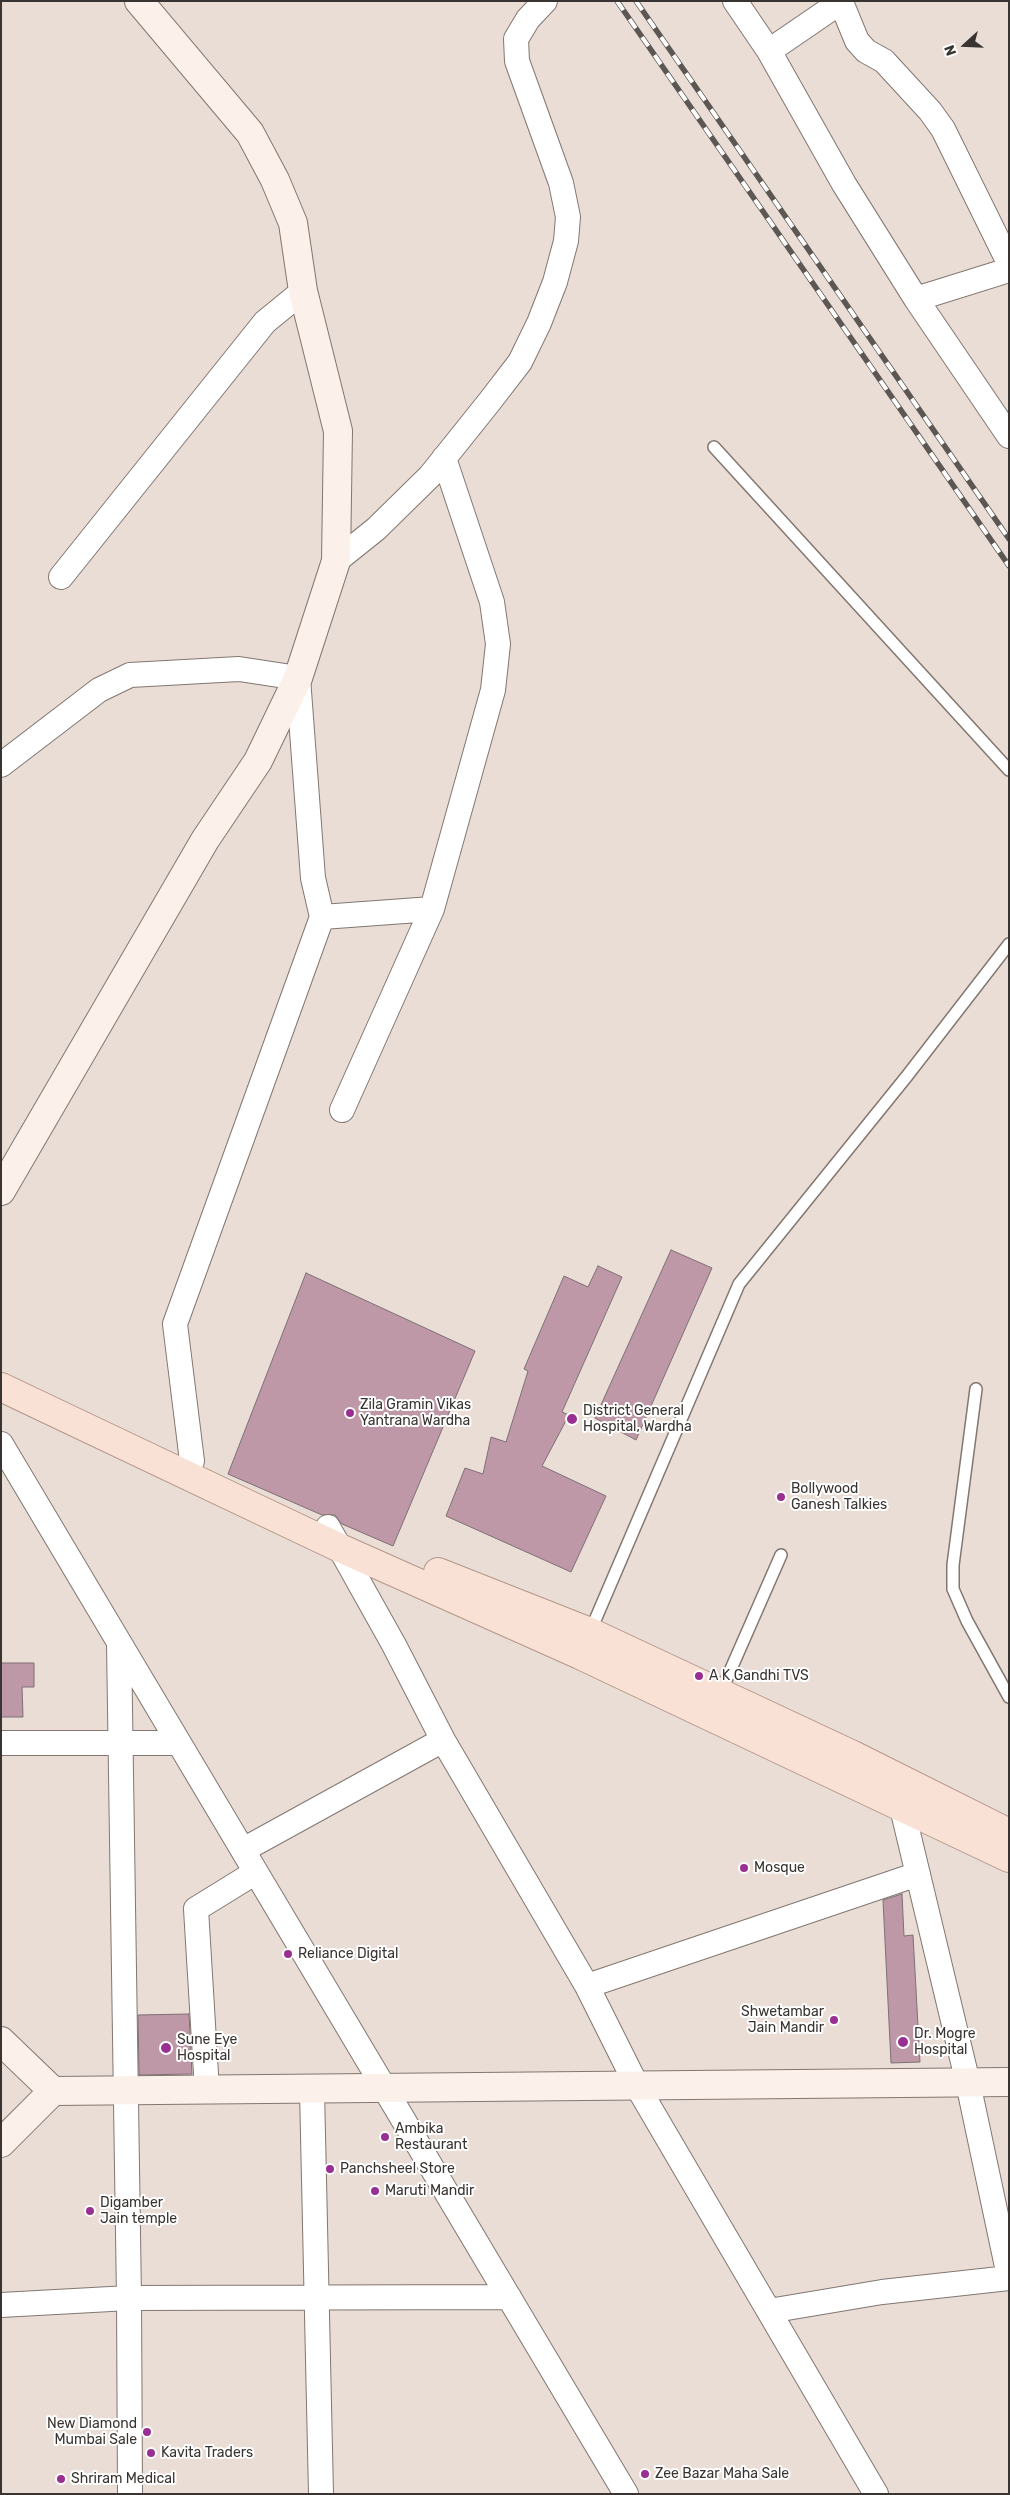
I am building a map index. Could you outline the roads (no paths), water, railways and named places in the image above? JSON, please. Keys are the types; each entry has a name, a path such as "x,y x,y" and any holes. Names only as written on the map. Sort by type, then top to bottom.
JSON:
{"main road":[{"path":"1,1368 192,1461 334,1537 590,1632 853,1755 1009,1833"},
{"path":"1,1387 334,1537 1009,1858"}],"street":[{"path":"1,1192 205,840 258,761 298,678 336,561 338,431 303,291 293,223 275,180 250,133 139,1"},
{"path":"336,561 376,529 430,476 520,362 539,323 552,290 566,241 568,217 561,183 517,60 516,39 528,19 546,1"},
{"path":"734,1 769,51 844,184 916,299 1009,436"},
{"path":"769,51 841,2 857,41 866,51 884,61 930,111 943,129 1009,262"},
{"path":"916,299 1009,270"},
{"path":"61,576 265,322 303,291"},
{"path":"342,1110 432,909 493,690 498,644 492,602 444,458"},
{"path":"3,760 100,690 130,675 239,669 298,678"},
{"path":"192,1461 175,1324 322,917 313,878 298,678"},
{"path":"322,917 432,909"},
{"path":"1,1444 626,2494"},
{"path":"334,1537 394,1645 443,1740 586,1986 637,2086 876,2494"},
{"path":"119,1642 127,2091 130,2494"},
{"path":"243,1850 443,1740"},
{"path":"1,1743 179,1743"},
{"path":"769,2311 882,2292 1009,2277 968,2083 902,1808"},
{"path":"207,2090 196,1909 256,1872"},
{"path":"586,1986 918,1874"},
{"path":"1,2041 53,2091 1009,2082"},
{"path":"312,2090 322,2494"},
{"path":"1,2144 53,2091"},
{"path":"1,2305 129,2298 509,2297"}],"lane":[{"path":"714,446 1009,770"},
{"path":"590,1632 739,1284 907,1076 1009,944"},
{"path":"976,1389 952,1565 953,1589 967,1620 1009,1697"},
{"path":"720,1694 781,1555"}],"railway":[{"path":"617,1 1009,566"},
{"path":"636,1 1009,539"}],"place":[{"name":"Zila Gramin Vikas Yantrana Wardha","path":"350,1413"},
{"name":"District General Hospital, Wardha","path":"572,1419"},
{"name":"Bollywood Ganesh Talkies","path":"781,1497"},
{"name":"A K Gandhi TVS","path":"699,1676"},
{"name":"Mosque","path":"744,1868"},
{"name":"Reliance Digital","path":"288,1954"},
{"name":"Shwetambar Jain Mandir","path":"834,2020"},
{"name":"Dr. Mogre Hospital","path":"903,2042"},
{"name":"Sune Eye Hospital","path":"166,2048"},
{"name":"Ambika Restaurant","path":"385,2137"},
{"name":"Panchsheel Store","path":"330,2169"},
{"name":"Maruti Mandir","path":"375,2191"},
{"name":"Digamber Jain temple","path":"90,2211"},
{"name":"New Diamond Mumbai Sale","path":"147,2432"},
{"name":"Kavita Traders","path":"151,2453"},
{"name":"Zee Bazar Maha Sale","path":"645,2474"},
{"name":"Shriram Medical","path":"61,2479"}]}
